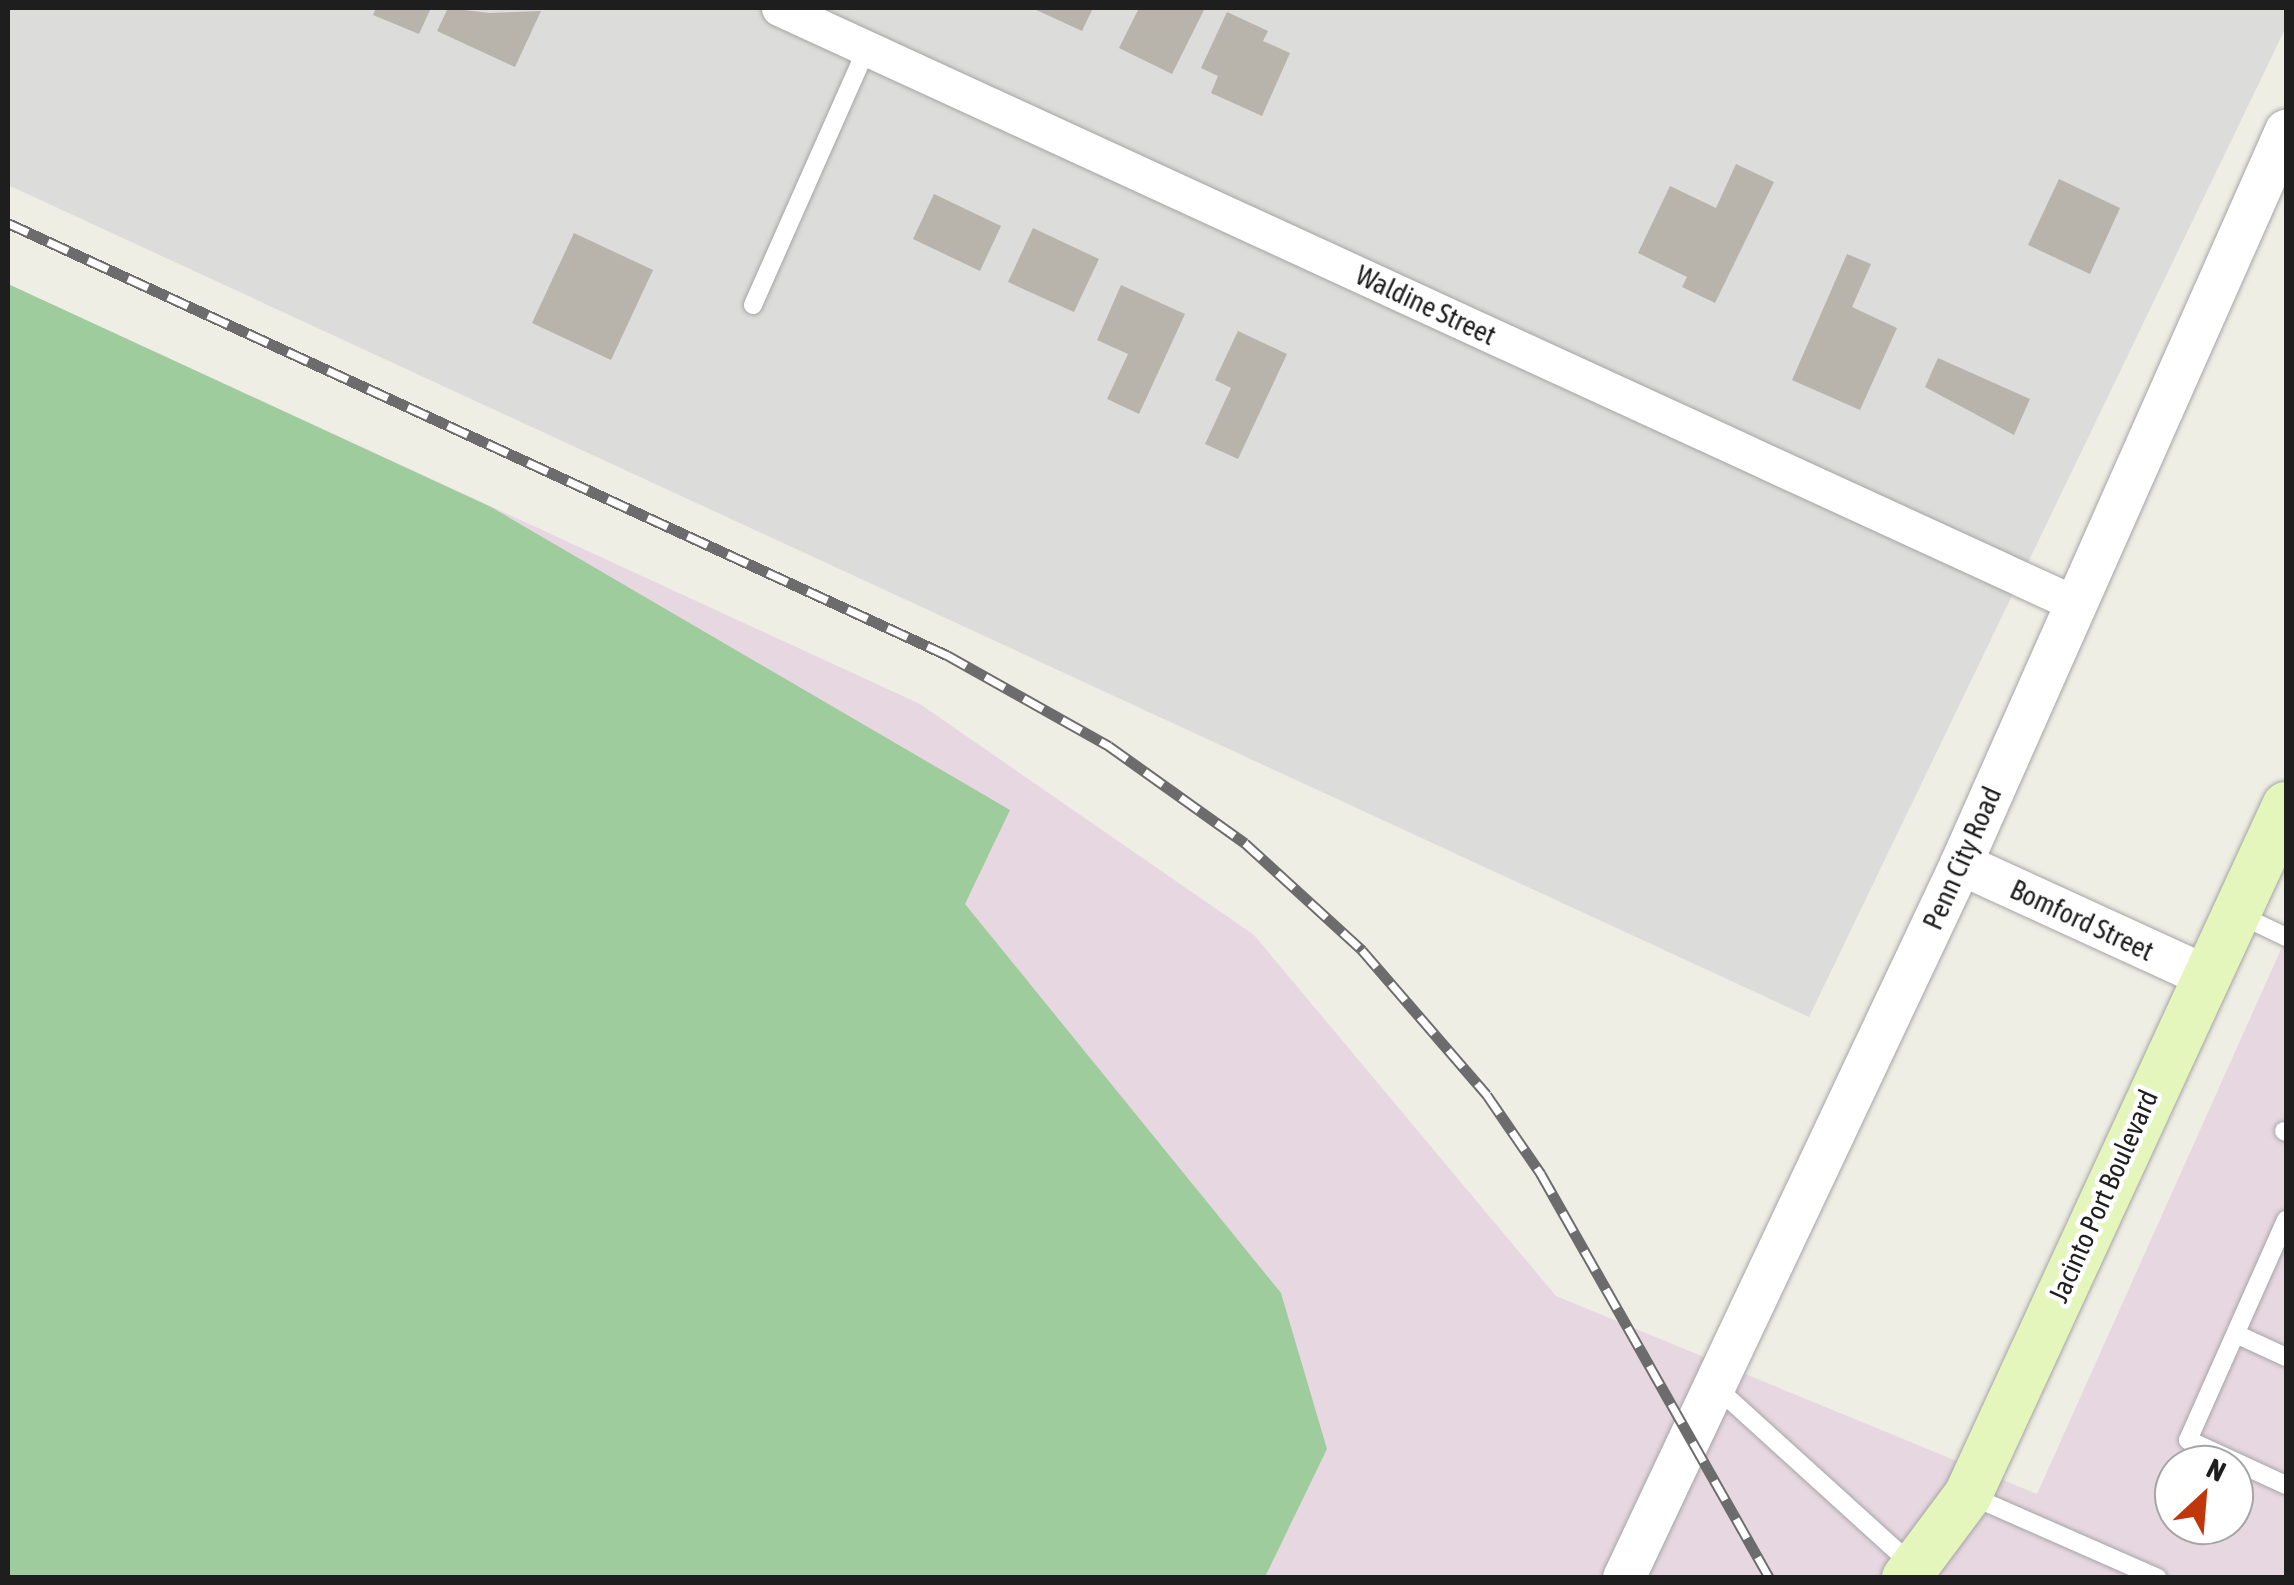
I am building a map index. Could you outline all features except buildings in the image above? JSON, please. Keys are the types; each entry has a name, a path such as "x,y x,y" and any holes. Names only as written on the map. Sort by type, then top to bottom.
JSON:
{"main road":[{"name":"Jacinto Port Boulevard","path":"1909,1571 1968,1494 2203,976 2286,806"}],"street":[{"name":"Waldine Street","path":"779,8 2074,603"},
{"name":"Penn City Road","path":"1624,1578 1962,864 2074,603 2286,131"},
{"name":"Bomford Street","path":"1962,864 2203,976"}],"lane":[{"path":"753,305 867,48"},
{"path":"2233,912 2286,937"},
{"path":"2286,1220 2282,1241 2188,1440 2286,1485"},
{"path":"2236,1334 2286,1357"},
{"path":"1713,1384 1909,1571"},
{"path":"1968,1494 2158,1578"}],"shaded area":[{"path":"8,8 2286,8 2286,27 1809,1017 8,185"},
{"path":"8,284 920,704 1254,935 1556,1296 2037,1494 2286,938 2286,1577 8,1578"}],"green space":[{"path":"8,284 491,507 1010,810 965,904 1281,1293 1327,1449 1265,1577 8,1577"}],"railway":[{"path":"8,223 947,655 1109,746 1245,843 1362,950 1487,1095 1541,1174 1770,1578"}]}
